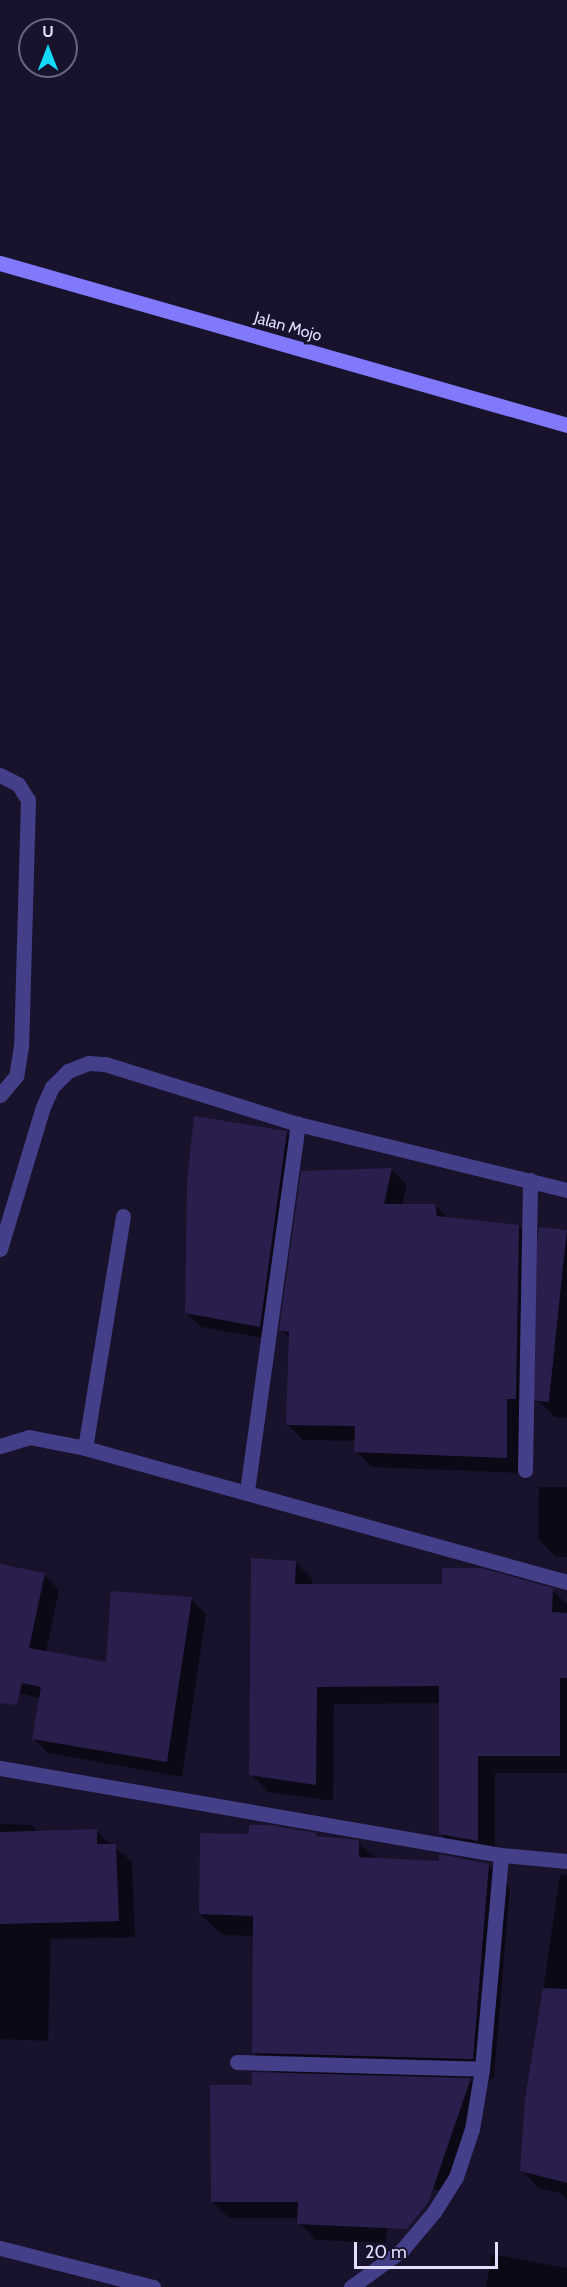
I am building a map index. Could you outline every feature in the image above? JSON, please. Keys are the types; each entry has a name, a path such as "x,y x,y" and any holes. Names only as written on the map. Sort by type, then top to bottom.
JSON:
{"street":[{"name":"Jalan Mojo","path":"0,263 567,425"},
{"path":"0,775 18,784 28,800 21,1046 16,1076 0,1095"},
{"path":"0,1249 43,1107 52,1087 68,1071 89,1063 105,1064 298,1124 567,1190"},
{"path":"247,1491 298,1124"},
{"path":"525,1470 531,1180"},
{"path":"86,1448 123,1216"},
{"path":"0,1446 29,1437 86,1448 567,1582"},
{"path":"0,1768 501,1855 567,1862"},
{"path":"351,2287 402,2250 434,2212 456,2177 472,2129 482,2068 501,1855"},
{"path":"237,2062 482,2068"},
{"path":"0,2248 153,2287"}],"building":[{"path":"194,1116 287,1131 260,1327 185,1313 187,1182"},
{"path":"392,1168 384,1204 435,1204 437,1216 519,1225 516,1399 507,1399 507,1458 354,1452 355,1426 286,1425 289,1332 279,1330 301,1171"},
{"path":"539,1227 567,1230 549,1402 521,1399"},
{"path":"251,1558 296,1561 295,1584 442,1584 442,1568 481,1568 553,1588 552,1612 567,1613 567,1678 560,1678 560,1756 478,1756 478,1841 439,1834 439,1686 317,1687 316,1785 249,1775"},
{"path":"0,1564 45,1573 29,1648 106,1662 111,1591 192,1597 167,1762 32,1739 41,1687 22,1683 17,1705 0,1703"},
{"path":"249,1825 271,1825 316,1833 316,1836 359,1840 359,1857 439,1861 439,1854 489,1864 473,2059 252,2053 253,1916 199,1914 200,1833 249,1834"},
{"path":"97,1829 97,1844 116,1844 119,1921 0,1924 0,1832"},
{"path":"543,1988 567,1989 567,2183 520,2171 525,2099"},
{"path":"252,2072 471,2078 428,2203 407,2229 297,2224 298,2202 211,2202 210,2085 252,2085"}]}
